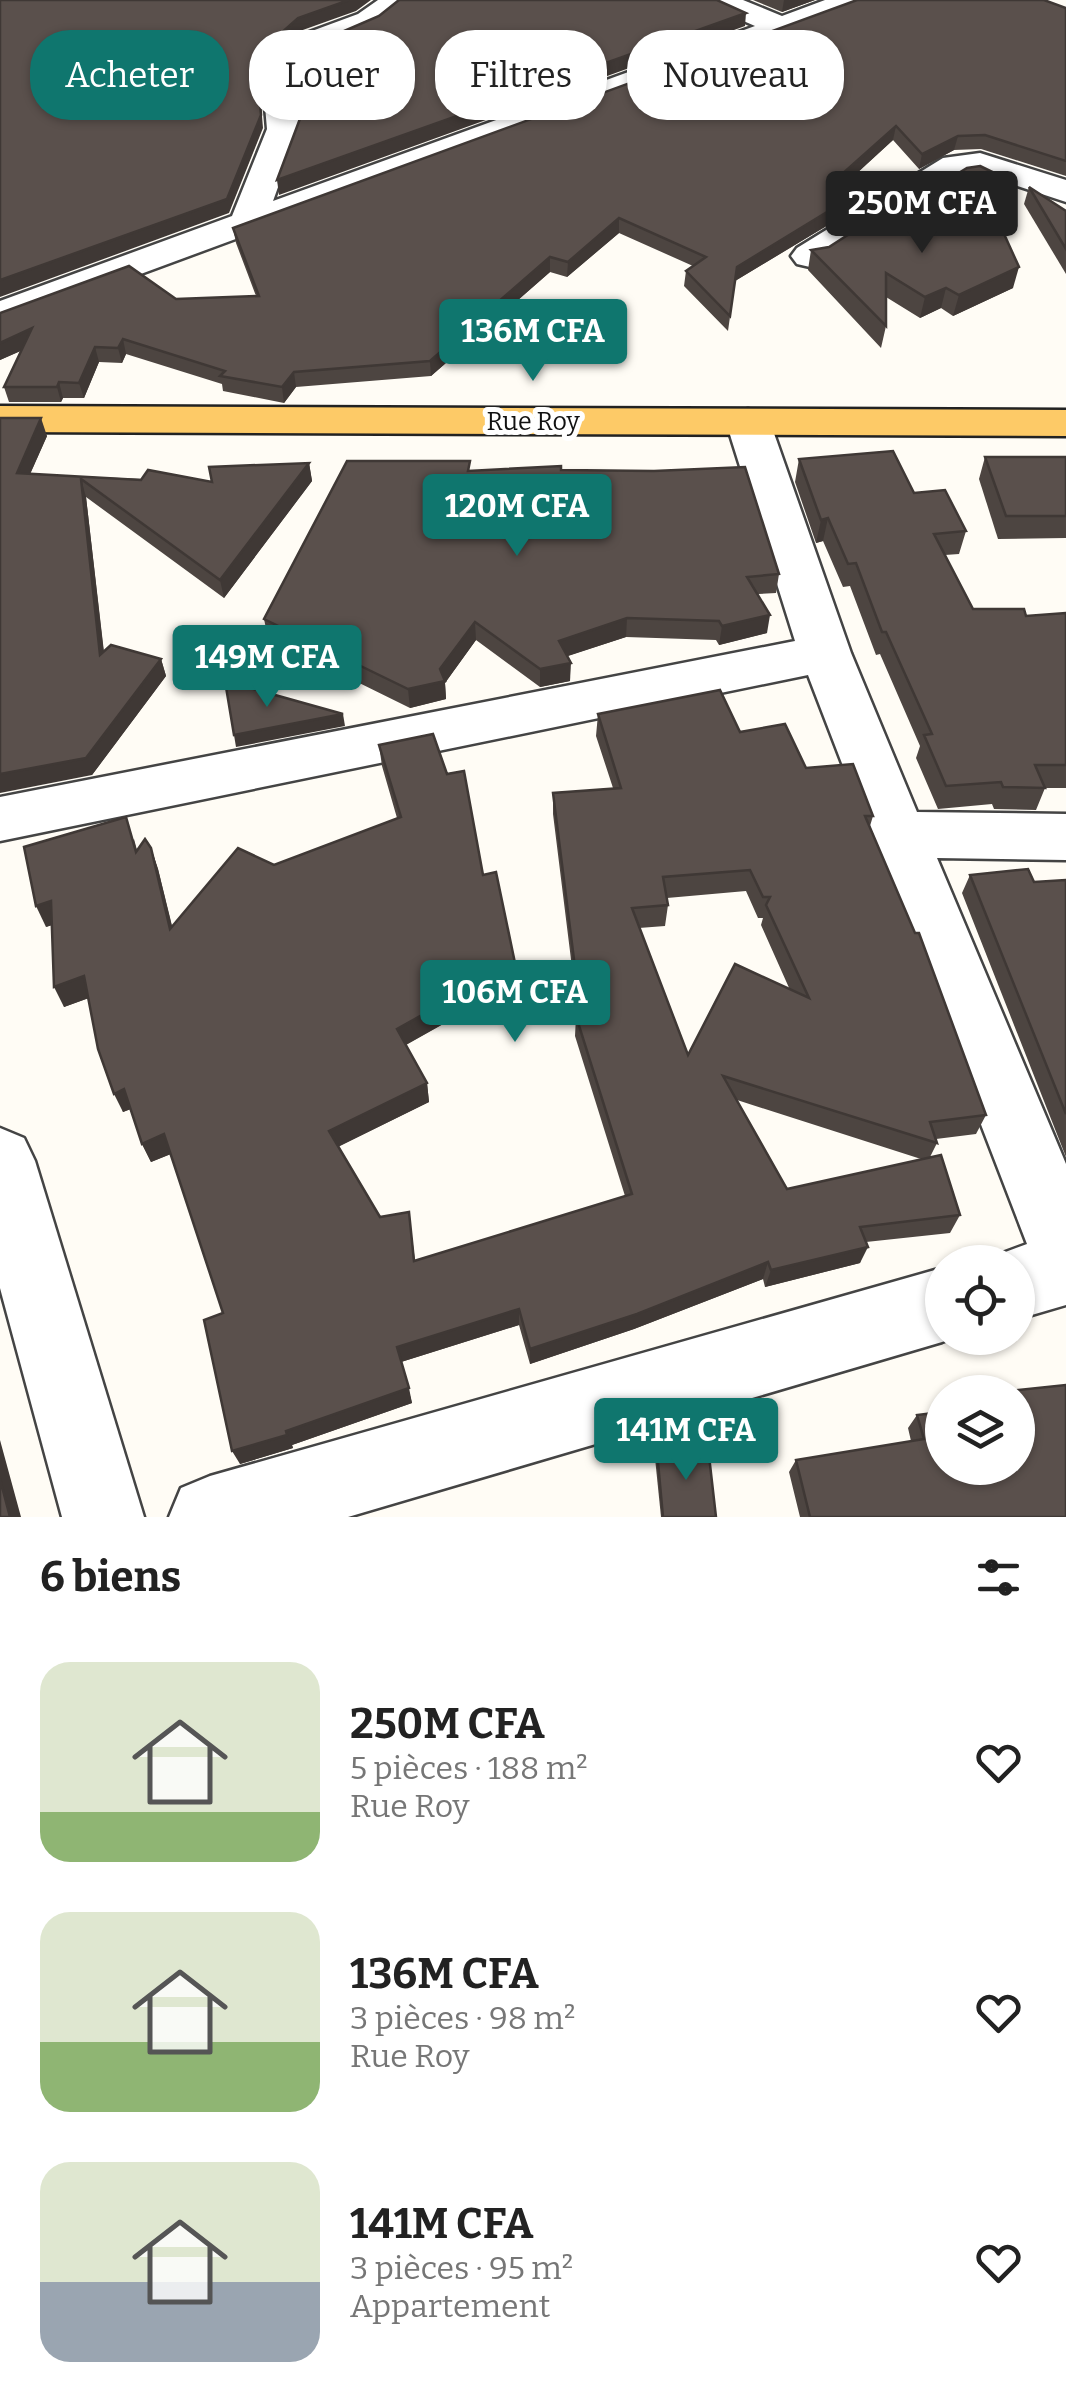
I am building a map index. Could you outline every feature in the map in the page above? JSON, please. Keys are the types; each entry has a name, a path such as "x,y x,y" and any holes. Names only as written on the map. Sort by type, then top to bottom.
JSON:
{"main road":[{"name":"Rue Roy","path":"0,418 1066,423"}],"street":[{"path":"247,223 282,129 281,106 298,52 312,41 368,20 397,0"},
{"path":"719,0 783,27"},
{"path":"0,314 852,0"},
{"path":"810,256 955,165 980,163 1066,191"},
{"path":"748,422 825,653 1066,1250"},
{"path":"0,819 825,653"},
{"path":"896,834 1066,837"},
{"path":"5,1199 103,1517"},
{"path":"1035,1278 1066,1269"},
{"path":"210,1517 925,1310"}],"building":[{"path":"0,0 349,0 298,18 285,30 249,30 249,120 259,120 227,199 0,280"},
{"path":"399,0 717,0 746,13 698,30 627,30 627,55 607,62 607,30 435,30 435,120 446,120 277,180 300,120 415,120 415,30 346,30 379,16"},
{"path":"857,0 1044,0 1066,8 1066,161 985,135 958,136 922,154 896,126 831,184 845,201 737,267 730,316 686,271 706,257 619,218 568,262 550,257 430,361 294,372 282,387 220,376 225,371 123,339 118,348 95,347 79,383 4,387 32,328 0,343 0,313 129,266 176,299 259,296 233,228 529,120 607,120 607,91 627,84 627,120 844,120 844,30 775,30"},
{"path":"980,166 1009,180 963,204 944,182 967,168"},
{"path":"1029,187 1066,211 1066,249"},
{"path":"990,203 1019,267 959,295 946,288 925,297 886,273 886,326 811,250 829,247 868,222 877,233"},
{"path":"0,418 41,418 17,473 141,480 148,470 212,482 209,467 309,463 220,580 81,479 100,655 111,645 161,659 86,758 0,774"},
{"path":"893,451 914,493 945,490 966,531 934,534 973,609 1024,609 1026,616 1066,613 1066,765 1035,765 1045,788 1003,787 1001,782 946,786 924,735 932,734 886,632 882,632 856,563 848,564 828,518 821,520 799,459"},
{"path":"985,457 1066,457 1066,516 1006,516"},
{"path":"347,461 470,461 468,471 561,466 561,470 654,471 745,467 779,574 747,577 770,615 722,626 719,621 627,618 559,641 571,663 540,669 475,622 440,669 445,681 408,689 264,619"},
{"path":"225,681 343,714 234,735"},
{"path":"720,690 740,732 785,724 806,768 853,764 873,816 865,816 915,933 919,933 986,1115 930,1122 937,1143 723,1076 787,1189 941,1155 960,1215 860,1227 868,1247 771,1270 768,1262 637,1314 530,1349 519,1309 397,1347 409,1388 286,1431 287,1435 232,1451 204,1320 223,1313 164,1134 142,1144 124,1089 114,1094 98,1049 84,976 54,987 51,901 36,906 24,847 126,817 136,852 145,839 151,848 170,929 238,848 274,865 401,817 379,745 433,734 447,774 464,771 483,875 496,872 515,963 397,1029 427,1083 329,1131 380,1217 409,1212 414,1261 632,1194 576,1016 581,1015 553,793 621,788 598,714","holes":["750,870 763,897 770,897 766,905 809,998 735,964 688,1055 632,908 668,905 663,877"]},
{"path":"1028,869 1034,882 1066,880 1066,1114 970,875"},
{"path":"1066,1385 1066,1517 810,1517 796,1460 924,1439 917,1415 925,1414 925,1485 1035,1485 1035,1388"},
{"path":"708,1447 716,1517 663,1517 657,1451"},
{"path":"0,1479 10,1517 0,1517"}]}
